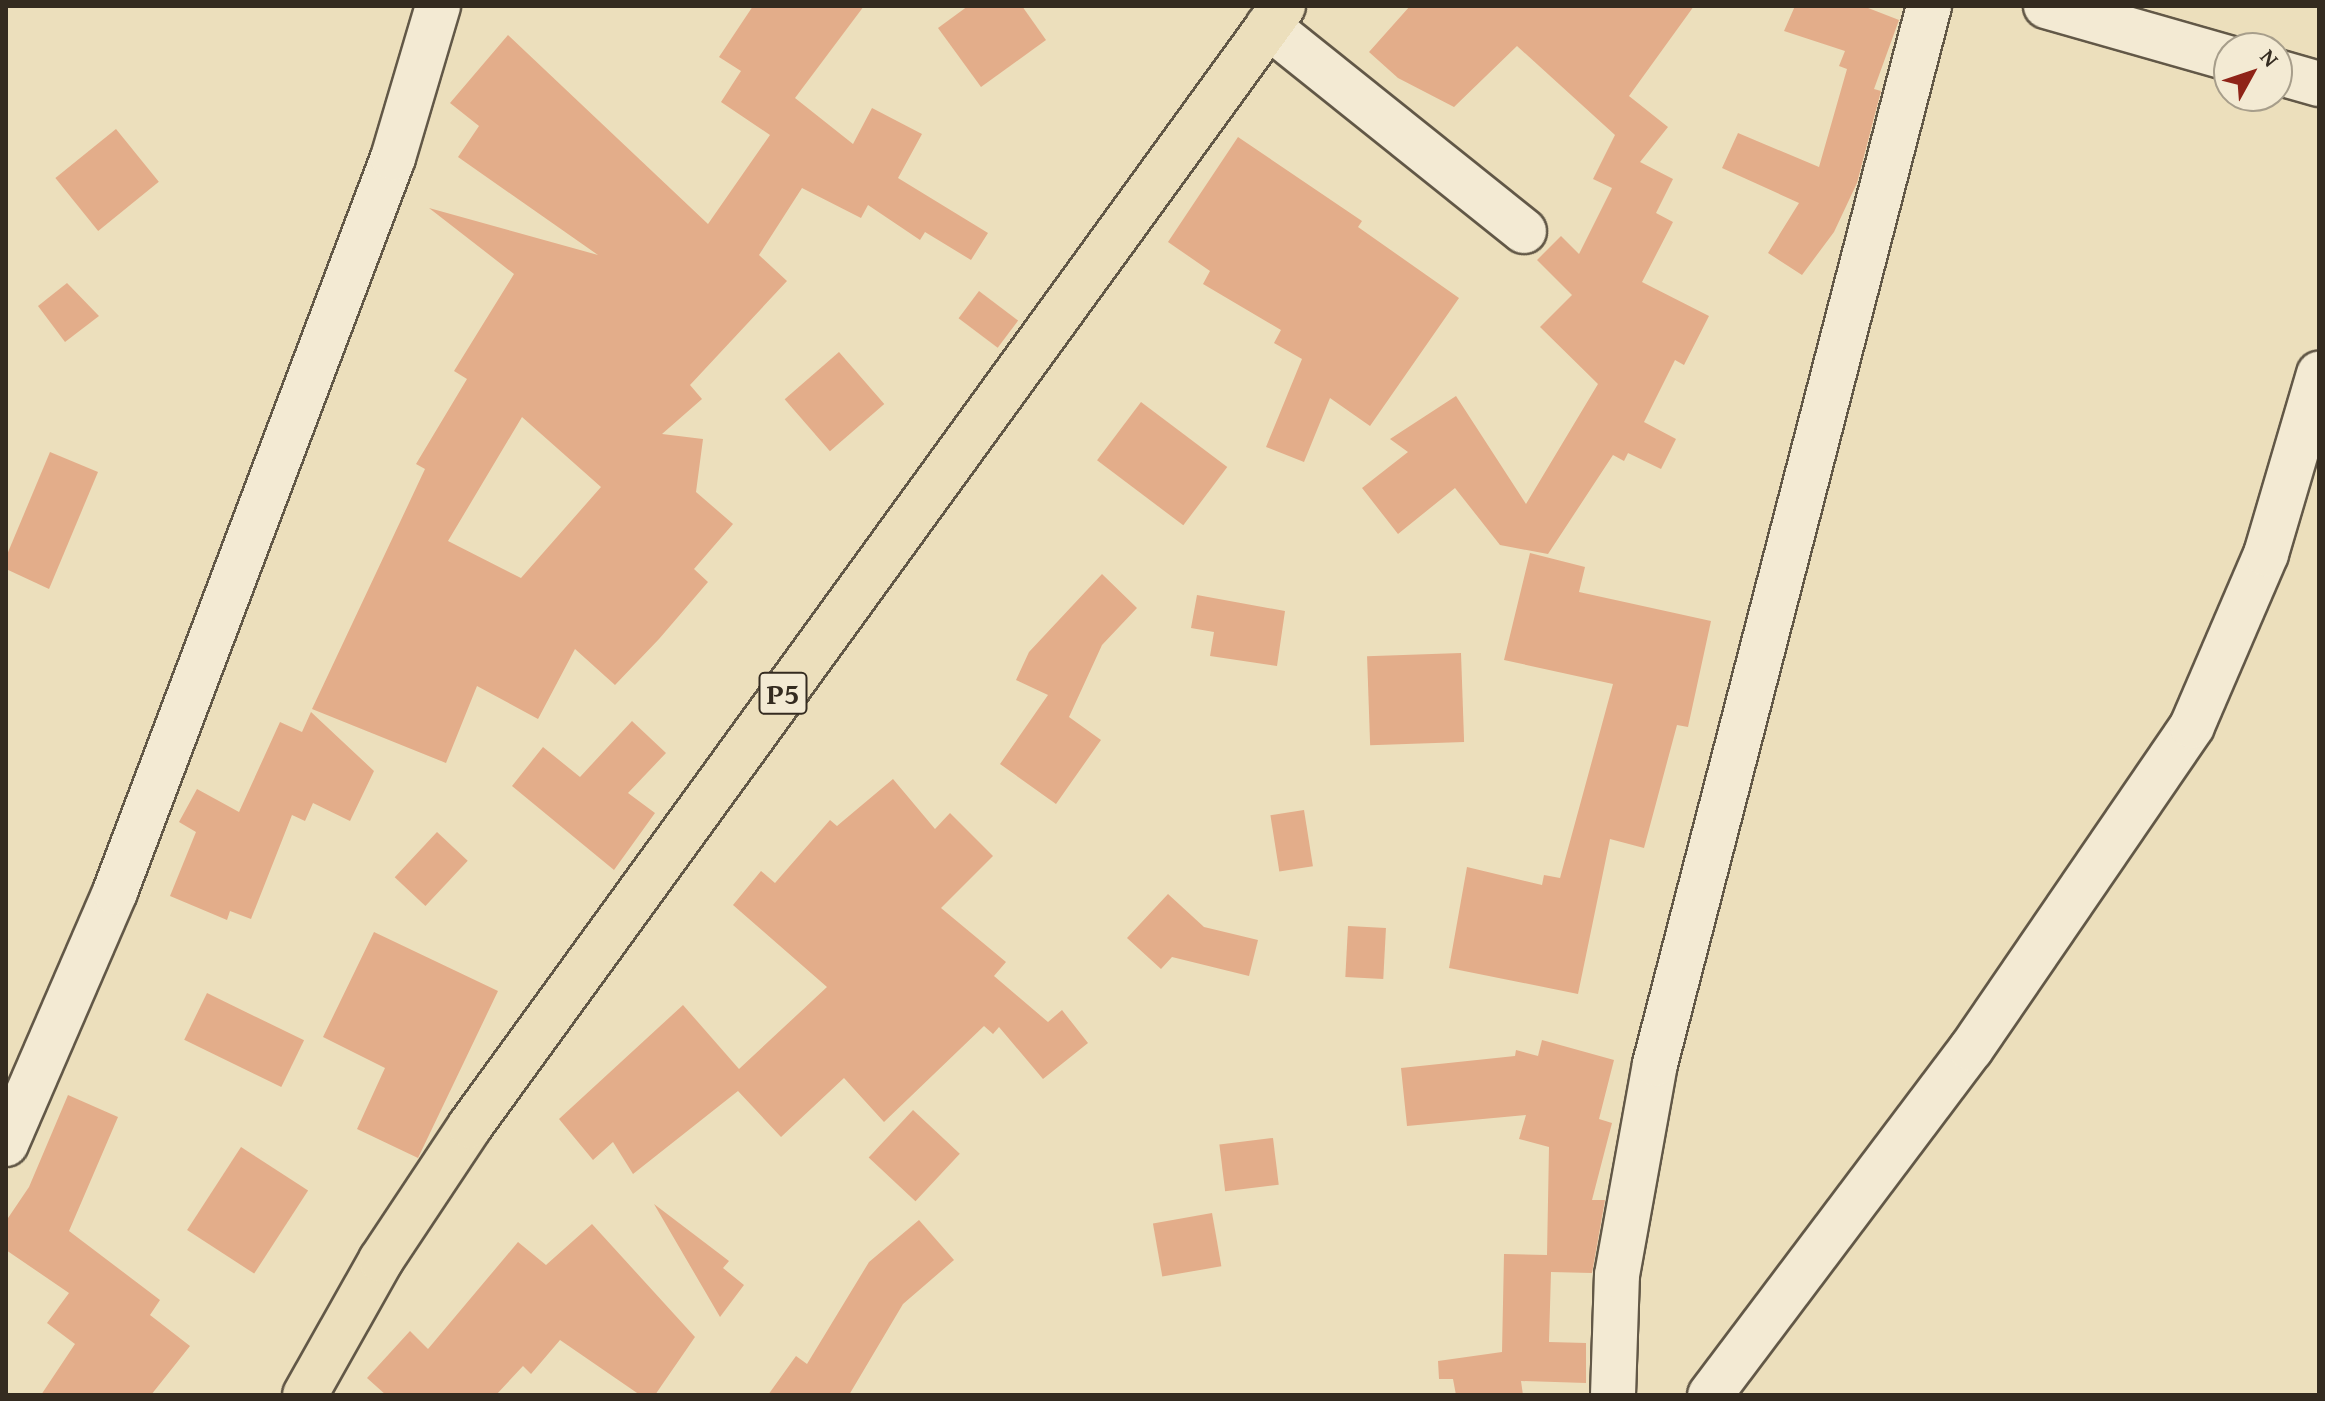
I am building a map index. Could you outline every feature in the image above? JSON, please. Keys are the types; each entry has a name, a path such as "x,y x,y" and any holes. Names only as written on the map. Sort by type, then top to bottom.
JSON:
{"main road":[{"name":"P5","path":"305,1395 381,1260 470,1126 1275,16"}],"street":[{"path":"6,1144 115,892 239,549 393,158 438,6"},
{"path":"1613,1395 1617,1275 1655,1064 1929,6"},
{"path":"2046,6 2213,53"},
{"path":"1275,16 1524,231"},
{"path":"2293,77 2319,84"},
{"path":"1710,1395 1971,1049 2192,726 2266,554 2319,374"}],"building":[{"path":"753,6 864,6 795,98 853,144 872,108 922,134 898,178 988,233 971,260 925,232 920,240 868,205 861,218 802,188 759,255 787,281 690,385 702,399 662,434 703,439 696,492 733,524 694,569 708,582 615,685 575,649 538,719 477,686 446,763 312,709 425,469 416,464 467,379 454,371 514,274 429,208 598,255 458,157 479,126 450,103 508,35 708,224 770,135 721,102 741,71 719,57","holes":["522,417 601,487 521,578 448,541"]},
{"path":"968,6 1022,6 1046,40 981,87 938,28"},
{"path":"1410,6 1694,6 1629,96 1668,127 1640,162 1673,179 1656,213 1673,222 1642,282 1709,316 1684,365 1675,360 1644,422 1676,439 1661,469 1628,453 1624,461 1613,455 1548,554 1500,545 1455,488 1398,534 1362,488 1408,452 1390,439 1456,396 1526,504 1598,384 1540,327 1572,295 1537,260 1561,236 1579,254 1612,188 1593,179 1615,135 1517,46 1454,107 1398,78 1369,52"},
{"path":"1795,6 1863,6 1899,20 1874,89 1881,91 1857,183 1834,232 1802,275 1768,253 1799,203 1722,168 1738,133 1819,167 1847,69 1839,66 1845,51 1784,31"},
{"path":"116,129 159,182 98,231 55,178"},
{"path":"1238,137 1362,221 1358,227 1459,298 1370,426 1330,398 1304,462 1266,447 1302,359 1274,343 1281,330 1203,284 1210,271 1168,242"},
{"path":"67,283 99,316 65,342 38,306"},
{"path":"979,291 1018,320 998,348 959,318"},
{"path":"839,352 884,404 830,451 785,399"},
{"path":"1141,402 1227,467 1183,525 1097,460"},
{"path":"50,452 98,472 49,589 6,569 6,557"},
{"path":"1530,553 1585,567 1579,592 1711,621 1688,727 1677,725 1644,848 1610,839 1578,994 1449,968 1467,867 1542,885 1544,875 1560,878 1613,684 1504,660"},
{"path":"1102,574 1137,608 1102,645 1069,717 1101,740 1056,804 1000,764 1048,695 1016,680 1029,652"},
{"path":"1197,595 1285,611 1277,666 1210,656 1214,632 1191,628"},
{"path":"1461,653 1464,742 1370,745 1367,656"},
{"path":"311,712 374,771 350,821 313,803 305,821 292,815 251,919 230,911 227,920 170,896 196,832 179,822 197,789 239,812 280,722 302,732"},
{"path":"632,721 666,753 628,793 655,813 614,870 512,786 543,747 580,777"},
{"path":"893,779 935,829 950,813 993,856 941,908 1006,962 994,976 1048,1022 1062,1010 1088,1043 1043,1079 999,1027 993,1034 984,1026 884,1122 844,1078 781,1137 738,1091 633,1174 613,1142 593,1160 559,1119 683,1005 739,1069 827,987 733,905 761,871 775,883 830,820 837,826"},
{"path":"1304,810 1313,866 1279,872 1270,815"},
{"path":"437,832 468,861 425,906 395,877"},
{"path":"1168,894 1204,927 1258,940 1249,976 1172,957 1161,969 1127,938"},
{"path":"1348,926 1386,928 1383,979 1345,977"},
{"path":"374,932 498,991 418,1158 357,1129 385,1068 323,1037"},
{"path":"207,993 304,1040 281,1087 184,1040"},
{"path":"1542,1040 1614,1060 1599,1119 1612,1123 1592,1200 1605,1200 1592,1273 1551,1272 1549,1342 1586,1343 1586,1383 1521,1381 1523,1395 1456,1395 1453,1379 1439,1379 1438,1361 1502,1352 1504,1254 1547,1255 1549,1147 1519,1139 1526,1115 1407,1126 1401,1068 1515,1056 1516,1050 1538,1056"},
{"path":"68,1095 118,1117 69,1231 160,1300 150,1315 190,1346 151,1395 41,1395 75,1344 47,1323 69,1293 6,1250 6,1221 29,1187"},
{"path":"913,1110 960,1154 915,1201 869,1158"},
{"path":"1273,1138 1279,1185 1225,1191 1219,1145"},
{"path":"241,1147 308,1191 254,1274 187,1230"},
{"path":"654,1204 729,1261 723,1268 744,1285 720,1317"},
{"path":"1212,1213 1221,1266 1162,1277 1153,1223"},
{"path":"919,1220 954,1260 903,1304 849,1395 768,1395 796,1356 807,1364 869,1262"},
{"path":"592,1224 695,1337 655,1395 640,1395 560,1340 531,1374 523,1366 496,1395 386,1395 367,1378 410,1331 428,1349 518,1242 546,1265"}]}
